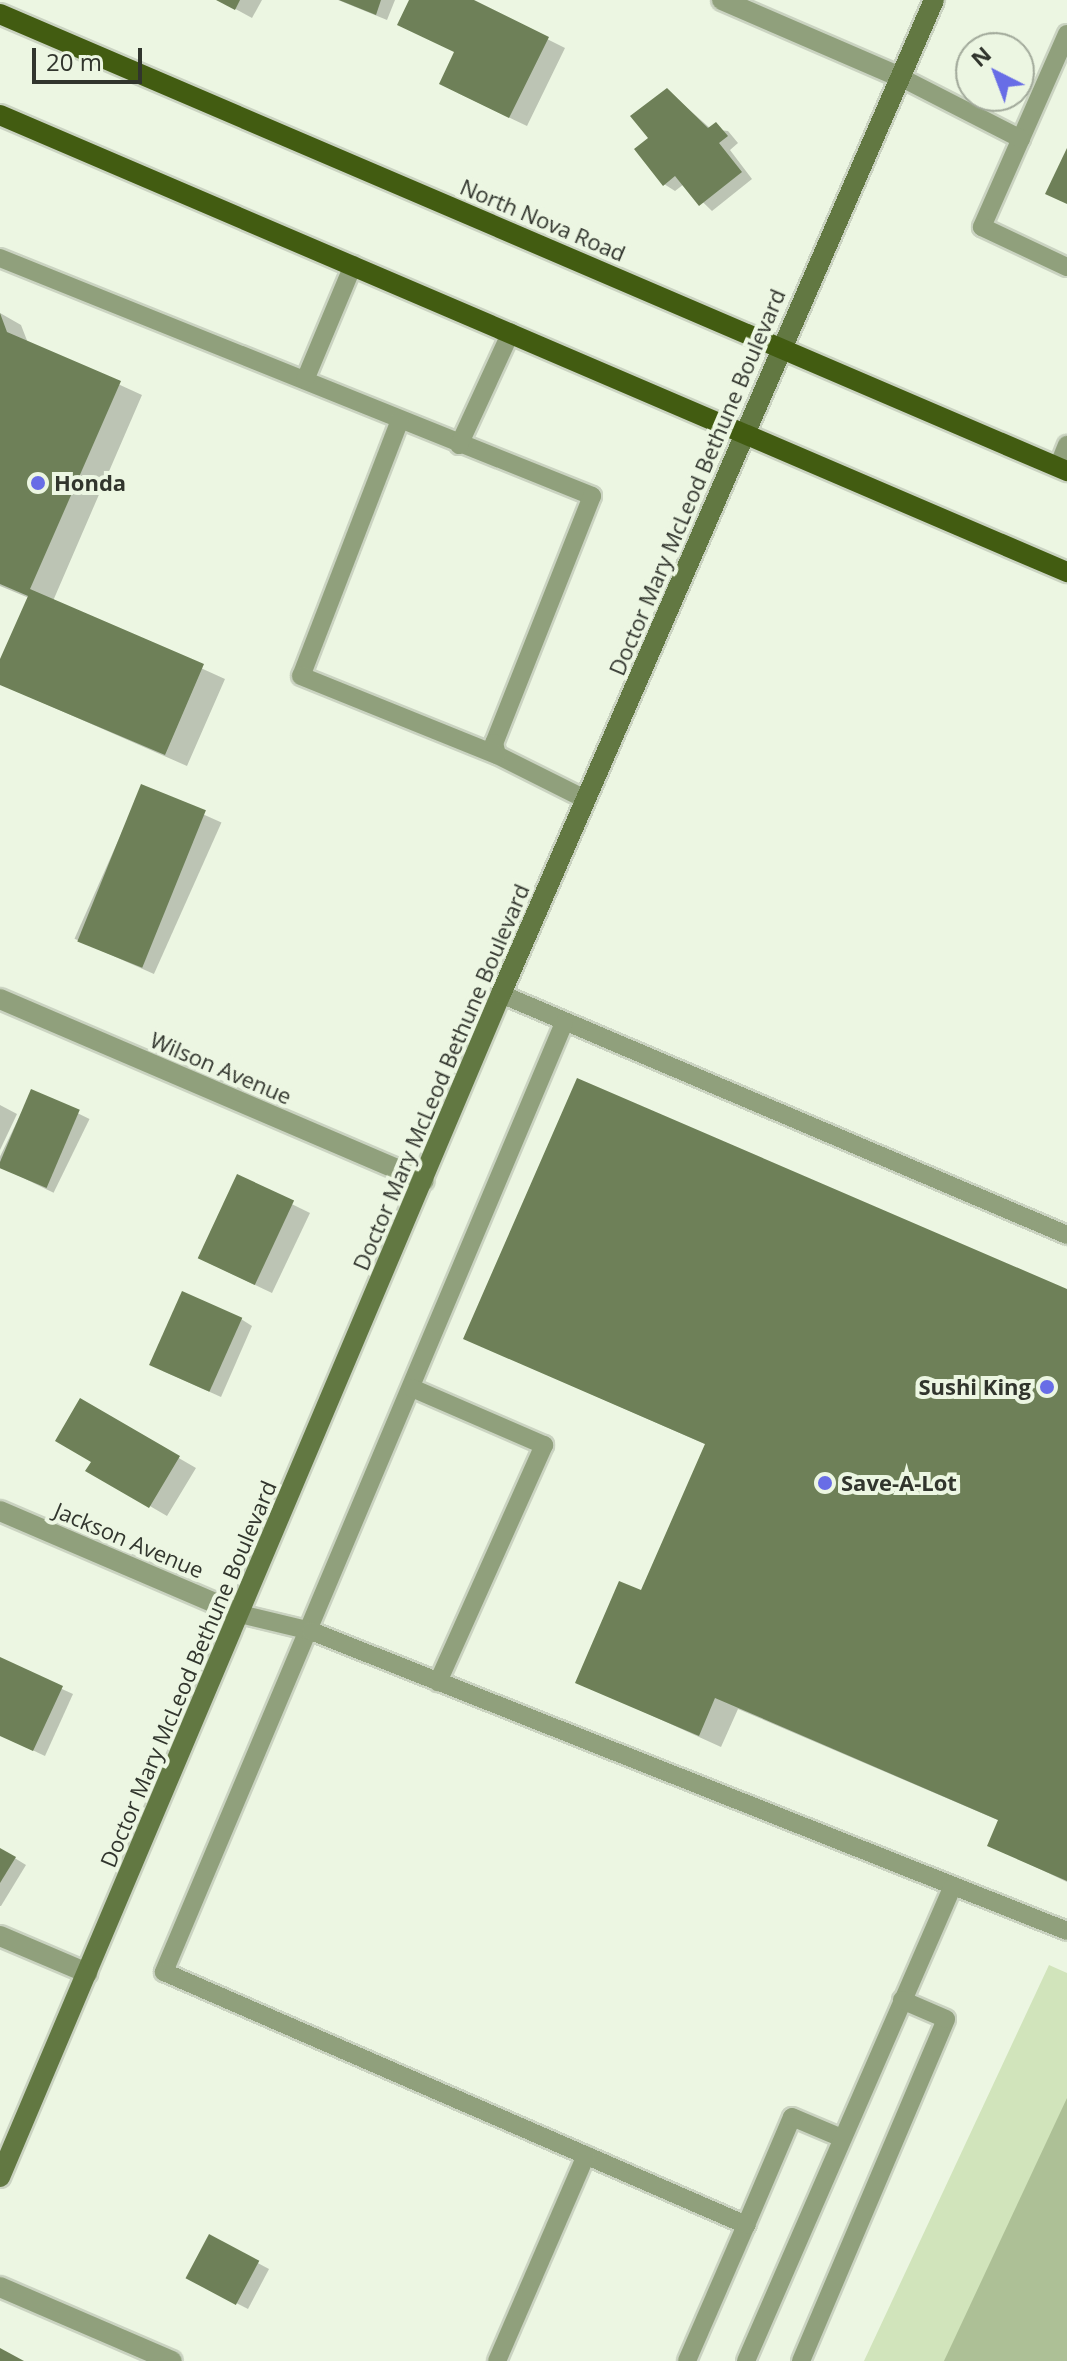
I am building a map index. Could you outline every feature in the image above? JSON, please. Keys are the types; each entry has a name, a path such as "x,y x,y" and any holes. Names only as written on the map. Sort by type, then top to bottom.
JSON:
{"main road":[{"name":"North Nova Road","path":"0,14 1062,469"},
{"path":"0,115 1067,572"}],"street":[{"path":"722,0 900,77"},
{"name":"Doctor Mary McLeod Bethune Boulevard","path":"0,2177 501,994 934,0"},
{"name":"Wilson Avenue","path":"0,999 424,1181"},
{"name":"Jackson Avenue","path":"0,1511 240,1614"},
{"path":"0,1936 87,1973"},
{"path":"0,2287 172,2361"}],"lane":[{"path":"1067,34 982,227 1067,267"},
{"path":"900,77 1021,139"},
{"path":"0,258 592,496 494,743 497,755"},
{"path":"305,380 353,265"},
{"path":"459,445 511,332"},
{"path":"400,420 301,676 497,755 585,799"},
{"path":"1062,469 1067,445"},
{"path":"501,994 1067,1235"},
{"path":"564,1023 311,1631 164,1972 746,2225"},
{"path":"412,1388 544,1445 438,1682"},
{"path":"240,1614 311,1631 952,1888 1067,1931"},
{"path":"746,2361 952,1888"},
{"path":"801,2361 946,2019 902,2000"},
{"path":"687,2361 792,2117 842,2138"},
{"path":"497,2361 586,2155"}],"shaded area":[{"path":"1049,1965 1067,1973 1067,2361 864,2361"},
{"path":"1067,2098 1067,2361 944,2361"}],"building":[{"path":"216,0 240,0 235,10"},
{"path":"339,0 381,0 376,15"},
{"path":"409,0 474,0 549,37 509,118 439,84 454,52 397,25"},
{"path":"667,88 708,128 716,122 728,136 719,143 742,172 699,206 675,176 663,186 634,149 648,138 630,116"},
{"path":"1067,148 1067,204 1045,194"},
{"path":"0,313 7,332 121,381 30,589 204,664 165,755 0,685 0,659 28,596 0,584"},
{"path":"141,784 206,810 142,968 77,942"},
{"path":"577,1078 1067,1289 1067,1881 987,1846 998,1820 715,1698 699,1736 575,1683 619,1581 641,1590 705,1444 463,1339"},
{"path":"31,1089 80,1110 47,1188 0,1168"},
{"path":"237,1174 294,1201 255,1285 198,1258"},
{"path":"182,1291 242,1318 209,1392 149,1365"},
{"path":"80,1398 180,1456 149,1508 85,1471 91,1462 55,1441"},
{"path":"0,1657 63,1686 33,1751 0,1736"},
{"path":"0,1848 16,1857 0,1883"},
{"path":"209,2234 259,2261 236,2305 186,2278"},
{"path":"0,2348 24,2361 0,2361"}],"place":[{"name":"Honda","path":"38,483"},
{"name":"Sushi King","path":"1047,1387"},
{"name":"Save-A-Lot","path":"825,1483"}]}
